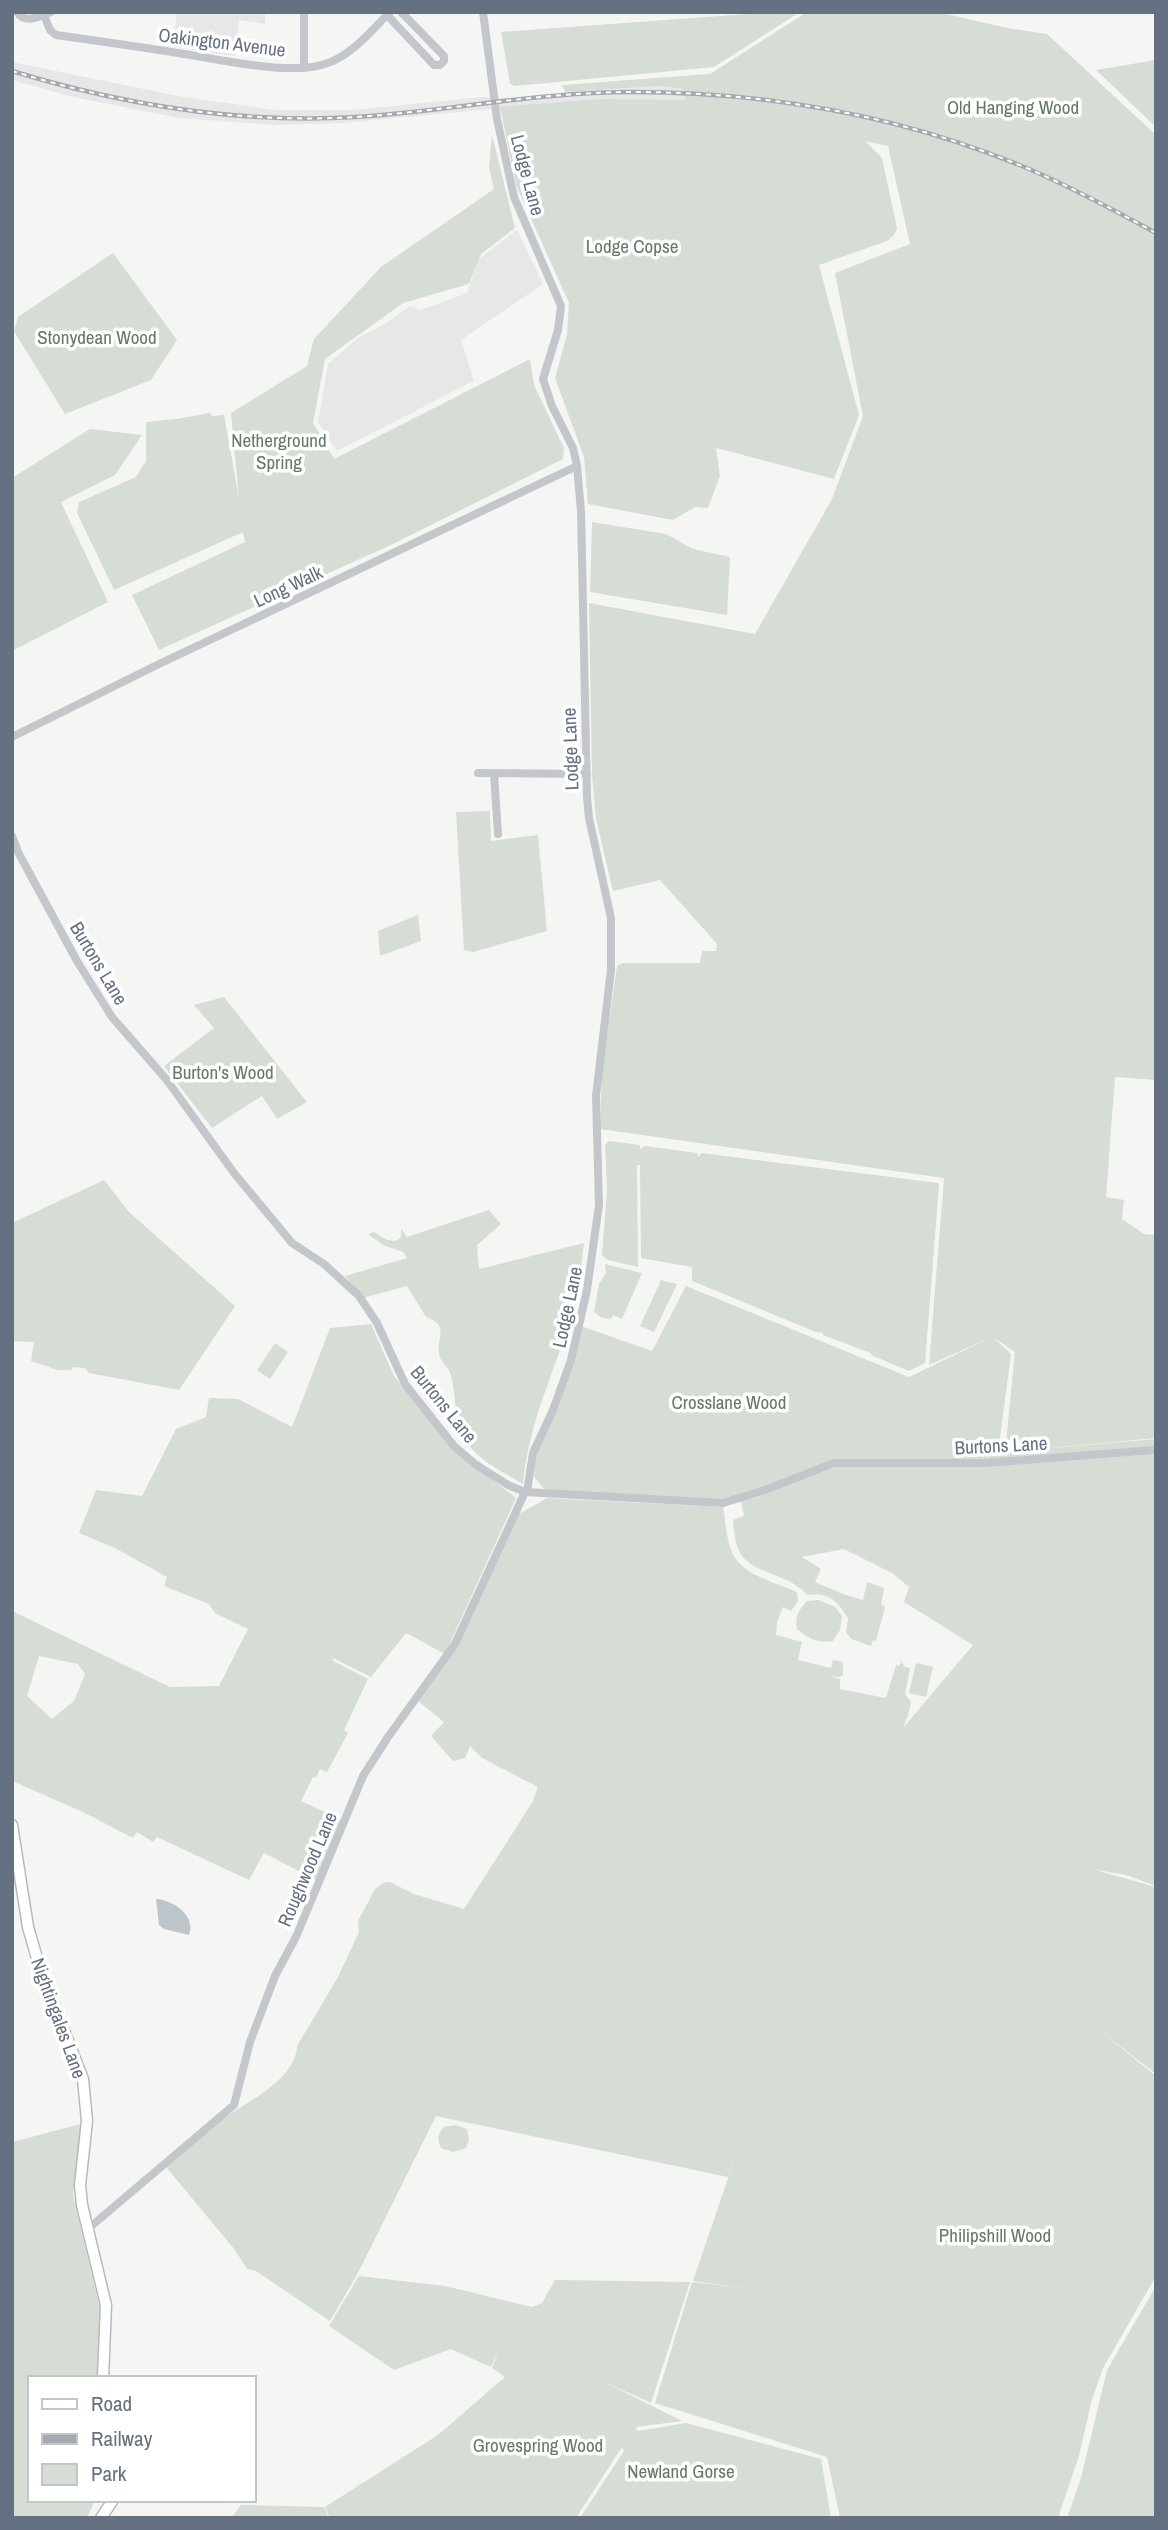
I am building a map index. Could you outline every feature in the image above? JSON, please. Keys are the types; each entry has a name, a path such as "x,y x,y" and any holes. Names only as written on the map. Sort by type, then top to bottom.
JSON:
{"main road":[{"name":"Nightingales Lane","path":"12,1825 28,1927 41,1972 83,2079 87,2121 80,2185 82,2205 106,2305 103,2376"},
{"path":"101,2518 112,2502"}],"street":[{"path":"18,12 21,18 26,20 47,14"},
{"path":"304,12 304,68"},
{"path":"388,14 434,65 440,65 444,56 401,12"},
{"name":"Lodge Lane","path":"483,12 497,118 511,187 522,219 561,306 558,330 543,379 578,466 589,818 611,918 611,970 596,1096 599,1205 587,1290 571,1360 553,1410 533,1453 526,1492"},
{"name":"Oakington Avenue","path":"47,14 50,30 56,34 258,65 304,68 334,61 350,51 388,14"},
{"name":"Long Walk","path":"12,737 159,664 578,466"},
{"path":"478,773 586,774"},
{"path":"494,774 498,834"},
{"name":"Burtons Lane","path":"12,836 15,853 111,1017 166,1079 234,1173 292,1243 324,1264 359,1296 377,1323 405,1384 454,1447 508,1485 526,1492 723,1503 834,1463 986,1463 1156,1450"},
{"name":"Roughwood Lane","path":"89,2228 234,2105 250,2042 275,1976 296,1937 363,1776 455,1644 526,1492"}],"shaded area":[{"path":"177,12 265,12 265,24 239,20 235,56 172,47"},
{"path":"12,62 183,97 275,110 352,110 482,97 504,98 660,86 684,89 1022,174 709,101 600,99 342,123 277,125 179,118 73,97 12,80"},
{"path":"517,230 543,284 461,340 474,381 337,451 318,422 328,364 358,338 410,306 421,310 467,293 479,259"},
{"path":"156,1899 170,1902 182,1910 189,1922 189,1935 164,1929 159,1925"}],"green space":[{"path":"800,12 714,67 515,86 510,84 501,32"},
{"path":"807,12 938,12 1047,34 1156,135 1156,1080 1115,1077 1106,1197 1124,1200 1122,1219 1144,1234 1156,1235 1156,1438 1018,1451 1156,1439 1156,1447 987,1460 833,1460 725,1500 545,1490 534,1477 536,1455 581,1326 652,1351 686,1286 909,1377 992,1337 929,1365 944,1178 600,1129 602,1072 617,966 623,963 700,963 702,951 716,951 717,944 660,880 613,891 596,819 592,775 589,603 755,634 832,499 863,416 835,273 910,244 888,146 865,141 882,158 897,228 887,241 819,265 859,415 834,479 716,448 720,476 708,508 695,507 673,520 588,504 584,457 555,378 567,335 569,303 516,185 500,107 600,99 686,100 683,89 660,86 565,92 562,85 710,74","holes":["993,1337 1015,1352 1005,1452 998,1453 1011,1354"]},
{"path":"1156,60 1156,127 1096,70"},
{"name":"Netherground Spring","path":"492,135 515,228 481,254 469,284 403,303 325,359 313,423 334,459 530,359 534,385 564,448 563,459 395,543 159,650 132,595 245,542 243,532 114,590 77,513 79,502 136,477 146,461 146,422 210,413 212,416 224,415 239,498 231,413 307,366 314,339 381,267 494,189 489,168"},
{"name":"Stonydean Wood","path":"113,253 177,340 151,380 65,414 14,331 18,317"},
{"path":"90,429 142,435 115,475 61,502 108,602 12,651 12,478"},
{"path":"592,522 666,534 693,549 730,557 727,615 590,592"},
{"path":"490,811 491,841 538,835 547,931 473,952 464,950 456,812"},
{"path":"418,915 421,941 380,956 378,931"},
{"name":"Burton's Wood","path":"224,997 307,1102 277,1119 262,1096 212,1128 164,1066 214,1028 194,1005"},
{"path":"609,1141 640,1145 640,1149 645,1146 697,1153 698,1157 702,1153 938,1183 925,1363 909,1371 823,1333 692,1281 692,1267 641,1258 640,1165 637,1165 638,1267 608,1260 602,1255 607,1191 605,1145"},
{"path":"104,1180 129,1212 235,1306 179,1390 89,1373 85,1368 58,1370 31,1361 34,1342 12,1341 12,1223"},
{"path":"489,1210 501,1224 477,1245 479,1269 584,1243 574,1304 536,1418 523,1484 485,1461 467,1443 459,1427 451,1375 440,1357 440,1329 434,1321 426,1317 407,1286 363,1298 345,1276 407,1258 403,1252 383,1245 368,1234 374,1232 387,1240 396,1241 401,1237 401,1229 407,1237"},
{"path":"605,1264 642,1273 622,1319 613,1315 611,1319 602,1318 594,1312 599,1284 606,1273"},
{"path":"661,1280 677,1284 654,1332 640,1326"},
{"path":"371,1324 394,1376 451,1447 516,1498 445,1654 406,1633 371,1677 333,1658 333,1661 368,1679 344,1730 348,1733 327,1772 320,1769 301,1801 342,1820 316,1880 264,1853 249,1880 157,1837 153,1842 137,1832 133,1838 83,1812 12,1781 12,1611 170,1687 219,1686 248,1629 215,1613 209,1604 164,1586 167,1577 115,1548 79,1533 96,1490 142,1496 176,1429 206,1417 209,1398 238,1399 292,1427 330,1328","holes":["39,1656 78,1664 85,1674 74,1701 52,1719 27,1696"]},
{"path":"275,1343 288,1352 270,1379 257,1370"},
{"name":"Philipshill Wood","path":"1156,1454 1156,1886 1126,1875 1092,1869 1156,1887 1156,2074 1099,2030 1156,2076 1156,2276 1103,2368 1091,2403 1079,2456 1058,2518 840,2518 827,2457 655,2403 692,2282 745,2288 693,2281 737,2152 728,2177 436,2116 358,2273 330,2321 256,2271 247,2269 235,2250 166,2167 214,2125 261,2095 289,2068 297,2046 338,1977 359,1932 358,1921 375,1889 390,1882 414,1894 464,1909 533,1801 538,1787 482,1758 470,1746 465,1758 453,1761 431,1736 444,1722 418,1701 442,1668 517,1515 547,1498 723,1507 729,1545 739,1563 762,1578 797,1592 798,1601 791,1611 783,1607 777,1622 776,1635 802,1642 798,1660 831,1668 833,1660 843,1662 843,1675 829,1676 840,1679 840,1689 886,1698 896,1665 899,1666 901,1662 910,1668 905,1694 911,1702 903,1728 973,1645 904,1602 909,1587 892,1573 844,1549 802,1557 821,1569 815,1582 843,1594 863,1600 867,1582 884,1588 881,1604 885,1607 876,1641 873,1640 871,1646 851,1639 846,1632 848,1618 832,1599 821,1595 807,1595 792,1583 754,1566 740,1553 733,1520 744,1516 741,1501 835,1467 979,1467"},
{"path":"818,1600 835,1607 842,1616 840,1630 833,1641 814,1640 797,1629 797,1617 802,1607 807,1601"},
{"path":"916,1663 933,1667 926,1697 909,1693"},
{"path":"81,2124 73,2195 101,2314 97,2376 28,2376 28,2502 94,2502 87,2518 12,2518 12,2142"},
{"path":"455,2125 467,2129 469,2140 466,2148 453,2152 441,2148 438,2137 444,2127"},
{"path":"359,2276 445,2286 532,2307 542,2303 555,2280 690,2282 651,2403 604,2382 682,2421 636,2427 638,2431 686,2423 821,2459 831,2518 580,2518 624,2451 622,2447 576,2518 330,2518 325,2507 438,2435 505,2377 492,2368 499,2349 491,2367 451,2349 394,2370 329,2326"},
{"path":"1156,2286 1156,2518 1067,2518 1081,2478 1107,2370"},
{"path":"241,2505 324,2507 329,2518 231,2518"}],"railway":[{"path":"12,71 96,94 139,102 269,118 356,117 597,93 683,93 785,102 884,121 981,150 1062,184 1156,233"}],"park label":[{"name":"Old Hanging Wood","path":"1013,107"},
{"name":"Lodge Copse","path":"632,246"},
{"name":"Crosslane Wood","path":"729,1402"},
{"name":"Grovespring Wood","path":"538,2445"},
{"name":"Newland Gorse","path":"681,2471"}]}
